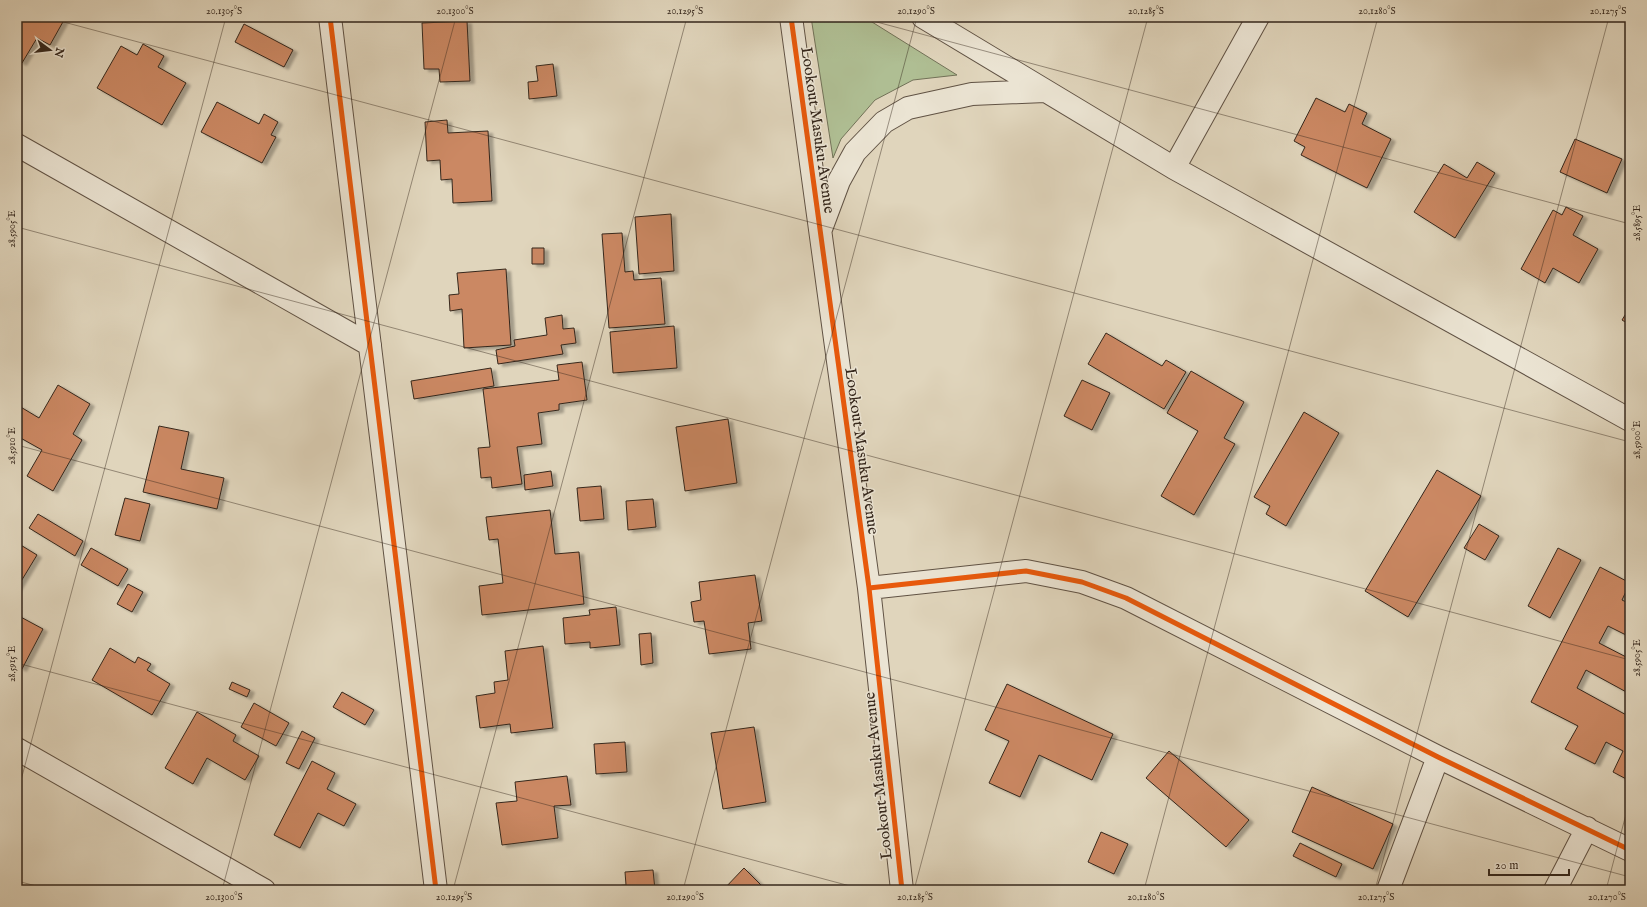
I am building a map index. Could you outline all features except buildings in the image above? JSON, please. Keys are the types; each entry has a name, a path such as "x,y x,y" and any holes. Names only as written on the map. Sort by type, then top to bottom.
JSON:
{"street":[{"path":"330,17 436,890"},
{"name":"Lookout Masuku Avenue","path":"791,17 869,588 902,890"},
{"path":"923,17 1174,168 1630,420"},
{"path":"1174,168 1258,17"},
{"path":"820,230 839,181 855,152 884,122 908,108 965,96 1046,91"},
{"path":"17,145 370,345"},
{"path":"869,588 1026,571 1082,582 1126,598 1438,757 1630,850"},
{"path":"17,749 264,890"},
{"path":"1388,890 1438,757"},
{"path":"1556,890 1587,828"}],"green space":[{"path":"811,17 864,17 957,75 913,80 875,100 841,139 833,158"}],"cycle path":[{"path":"330,17 436,890"},
{"path":"791,17 869,588 902,890"},
{"path":"869,588 1026,571 1082,582 1126,598 1438,757 1630,850"}]}
